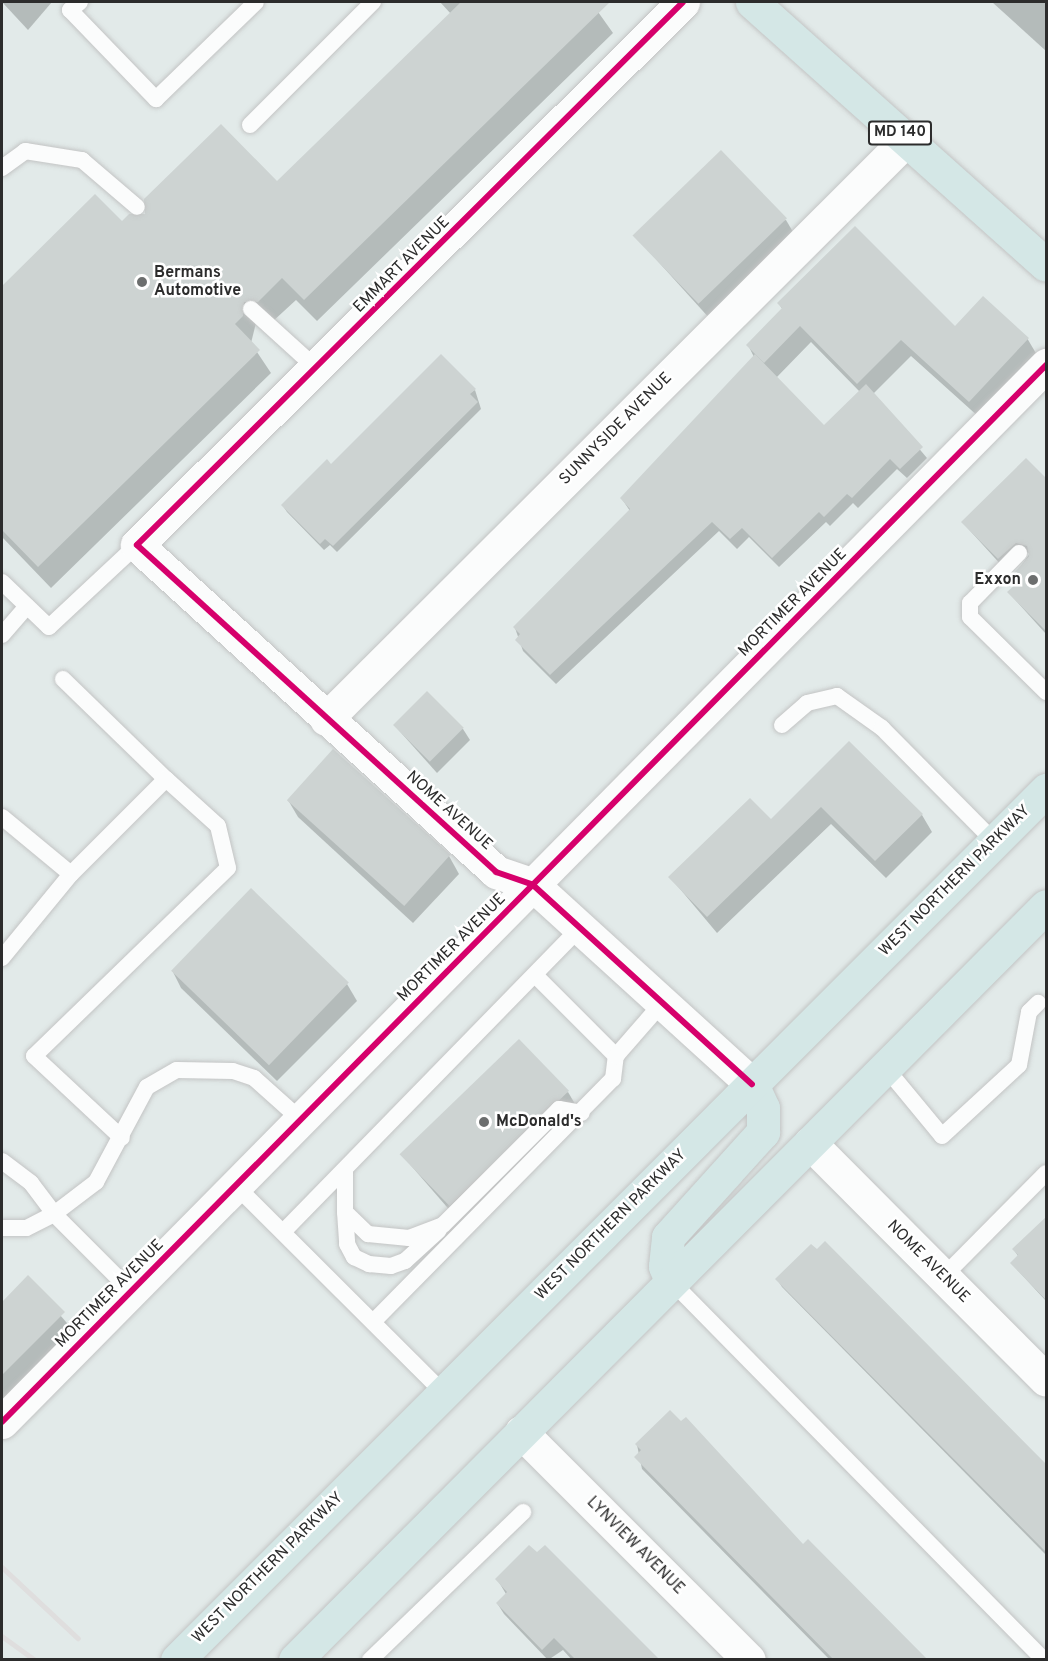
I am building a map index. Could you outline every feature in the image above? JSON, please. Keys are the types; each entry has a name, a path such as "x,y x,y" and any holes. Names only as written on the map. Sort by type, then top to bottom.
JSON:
{"main road":[{"name":"MD 140","path":"752,2 1047,266"},
{"name":"WEST NORTHERN PARKWAY","path":"177,1659 1047,790"},
{"path":"302,1657 521,1432 1047,906"},
{"path":"671,1281 665,1266 668,1237 763,1132 763,1108 752,1084"}],"street":[{"name":"EMMART AVENUE","path":"137,544 683,2"},
{"name":"SUNNYSIDE AVENUE","path":"326,719 907,139"},
{"name":"MORTIMER AVENUE","path":"2,1422 1047,365"},
{"name":"NOME AVENUE","path":"137,544 496,872 533,885 752,1084"},
{"name":"NOME AVENUE","path":"810,1143 1047,1380"},
{"name":"LYNVIEW AVENUE","path":"521,1432 749,1659"}],"lane":[{"path":"80,2 70,10 156,99 256,2"},
{"path":"250,125 373,2"},
{"path":"2,168 25,151 82,160 136,207"},
{"path":"251,309 316,368"},
{"path":"2,582 49,627 137,544"},
{"path":"1019,552 970,603 970,617 1047,692"},
{"path":"2,635 27,606"},
{"path":"63,679 218,826 228,868 34,1056 122,1138"},
{"path":"782,725 807,703 837,696 882,728 995,842"},
{"path":"2,958 71,874 166,779"},
{"path":"2,817 71,874"},
{"path":"283,1232 536,976 580,928"},
{"path":"536,976 616,1056"},
{"path":"373,1322 582,1113 613,1079 616,1056 662,1003"},
{"path":"885,1067 942,1136 1019,1065 1029,1012 1038,1003"},
{"path":"2,1228 26,1228 54,1214 96,1182 122,1138 147,1087 177,1070 208,1068 254,1077 301,1120"},
{"path":"345,1170 347,1244 354,1257 369,1264 391,1266 405,1261 559,1109 582,1113"},
{"path":"2,1161 31,1183 54,1214 131,1291"},
{"path":"943,1277 1047,1173"},
{"path":"236,1186 444,1393"},
{"path":"345,1212 368,1234 387,1240 443,1225"},
{"path":"671,1281 1044,1659"},
{"path":"370,1659 523,1512"}],"building":[{"name":"Bermans Automotive","path":"461,2 610,2 304,300 282,278 258,302 244,302 243,316 235,324 260,350 38,567 2,530 2,286 95,194 122,221 129,214 145,214 144,199 221,124 277,181"},
{"path":"721,150 787,218 699,304 633,235"},
{"path":"855,226 955,326 983,296 1029,338 969,402 901,340 857,384 800,326 764,363 746,345 782,308 777,303"},
{"path":"441,354 476,389 470,394 478,402 333,546 325,539 320,544 281,505 327,459 331,464"},
{"path":"755,354 824,425 866,384 923,447 900,469 890,459 852,498 847,494 824,517 819,512 772,558 742,528 730,539 712,522 550,675 515,640 520,634 513,627 630,509 620,498"},
{"path":"1026,458 1047,479 1047,632 1007,592 1019,581 1013,574 1029,556 1027,546 1016,543 998,559 961,522"},
{"path":"427,691 464,728 430,762 393,725"},
{"path":"849,741 923,814 875,861 821,807 707,917 668,877 750,798 771,819"},
{"path":"333,749 450,855 404,906 287,800"},
{"path":"251,888 349,982 269,1065 171,971"},
{"name":"McDonald's","path":"519,1039 569,1091 450,1206 400,1154"},
{"path":"1047,1216 1047,1301 1010,1263 1018,1255 1012,1249"},
{"path":"825,1241 1047,1465 1047,1553 775,1279 811,1244 817,1249"},
{"path":"28,1275 65,1312 2,1375 2,1302"},
{"path":"670,1410 681,1421 686,1417 803,1544 808,1539 927,1659 833,1659 634,1457 641,1450 635,1444"},
{"path":"529,1545 537,1552 545,1545 659,1659 575,1659 554,1638 542,1650 496,1603 507,1592 495,1579"}],"railway":[{"path":"2,1567 78,1638"},
{"path":"2,1636 35,1660"}],"cycle path":[{"path":"683,2 137,545 496,872 533,885 752,1084"},
{"path":"2,1422 1046,365"}],"place":[{"name":"Bermans Automotive","path":"142,282"},
{"name":"Exxon","path":"1033,580"},
{"name":"McDonald's","path":"484,1122"}]}
